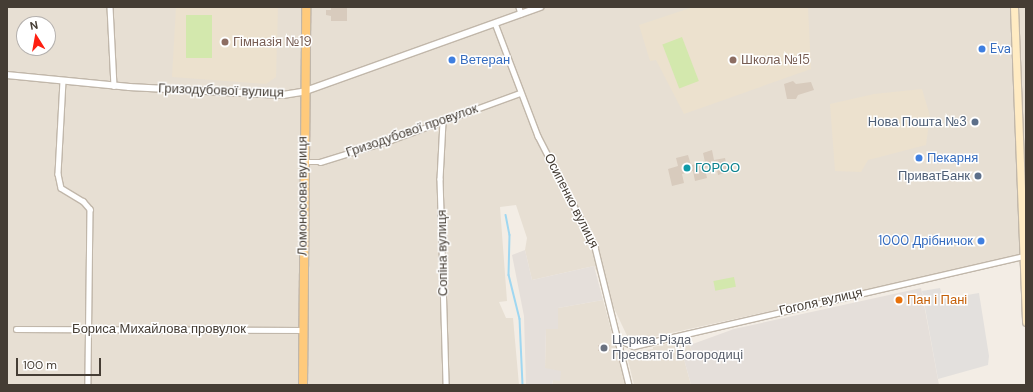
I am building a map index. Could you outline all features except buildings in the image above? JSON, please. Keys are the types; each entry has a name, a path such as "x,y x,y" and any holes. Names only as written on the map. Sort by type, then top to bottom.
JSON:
{"highway":[{"name":"Ломоносова вулиця","path":"302,385 303,92 306,7"}],"main road":[{"path":"1014,7 1026,322"}],"street":[{"path":"110,7 114,86"},
{"path":"519,7 521,14"},
{"name":"Гризодубової вулиця","path":"7,76 114,86 283,95 303,92 540,7"},
{"name":"Осипенко вулиця","path":"495,23 520,92 555,171 596,247 629,385"},
{"path":"63,81 58,174 61,188 83,201 90,209 88,385"},
{"name":"Гризодубової провулок","path":"303,162 320,162 443,122 520,92"},
{"name":"Сопіна вулиця","path":"443,122 440,179 446,385"},
{"name":"Гоголя вулиця","path":"618,339 634,346 1024,256"},
{"name":"Бориса Михайлова провулок","path":"16,329 302,330"}],"shaded area":[{"path":"7,7 1026,7 1026,255 630,342 594,266 532,280 525,250 527,238 516,205 500,207 507,301 499,302 506,318 513,318 519,385 7,385"},
{"name":"Гімназія №19","path":"176,7 278,7 276,77 266,84 172,77"},
{"name":"Школа №15","path":"693,7 808,7 811,69 684,114 656,60 650,61 639,25"},
{"path":"922,89 930,116 926,145 868,160 861,172 835,171 830,104 874,94"},
{"path":"525,250 532,280 594,266 603,300 558,308 558,329 546,329 545,368 561,371 560,381 553,380 552,385 526,385 524,316 512,255"},
{"path":"921,288 939,385 691,385 684,359 693,356 690,345 734,329"},
{"path":"940,288 943,299 979,293 989,356 988,365 938,379 922,291"},
{"path":"603,300 626,385 552,385 553,380 545,368 546,329 558,308"},
{"path":"688,339 693,356 684,359 691,385 634,385 626,352 653,349 653,347"}],"green space":[{"path":"186,15 212,15 212,58 186,58"},
{"path":"682,37 699,81 679,88 662,45"},
{"path":"734,277 736,287 715,291 713,281"}],"waterway":[{"path":"506,215 510,235 509,275 520,319 523,385"}],"place":[{"name":"Гімназія №19","path":"225,42"},
{"name":"Eva","path":"982,49"},
{"name":"Ветеран","path":"452,60"},
{"name":"Школа №15","path":"733,60"},
{"name":"Нова Пошта №3","path":"975,122"},
{"name":"Пекарня","path":"919,158"},
{"name":"ГОРОО","path":"687,168"},
{"name":"ПриватБанк","path":"978,176"},
{"name":"1000 Дрібничок","path":"981,241"},
{"name":"Пан і Пані","path":"899,300"},
{"name":"Церква Різда Пресвятої Богородиці","path":"604,348"}]}
